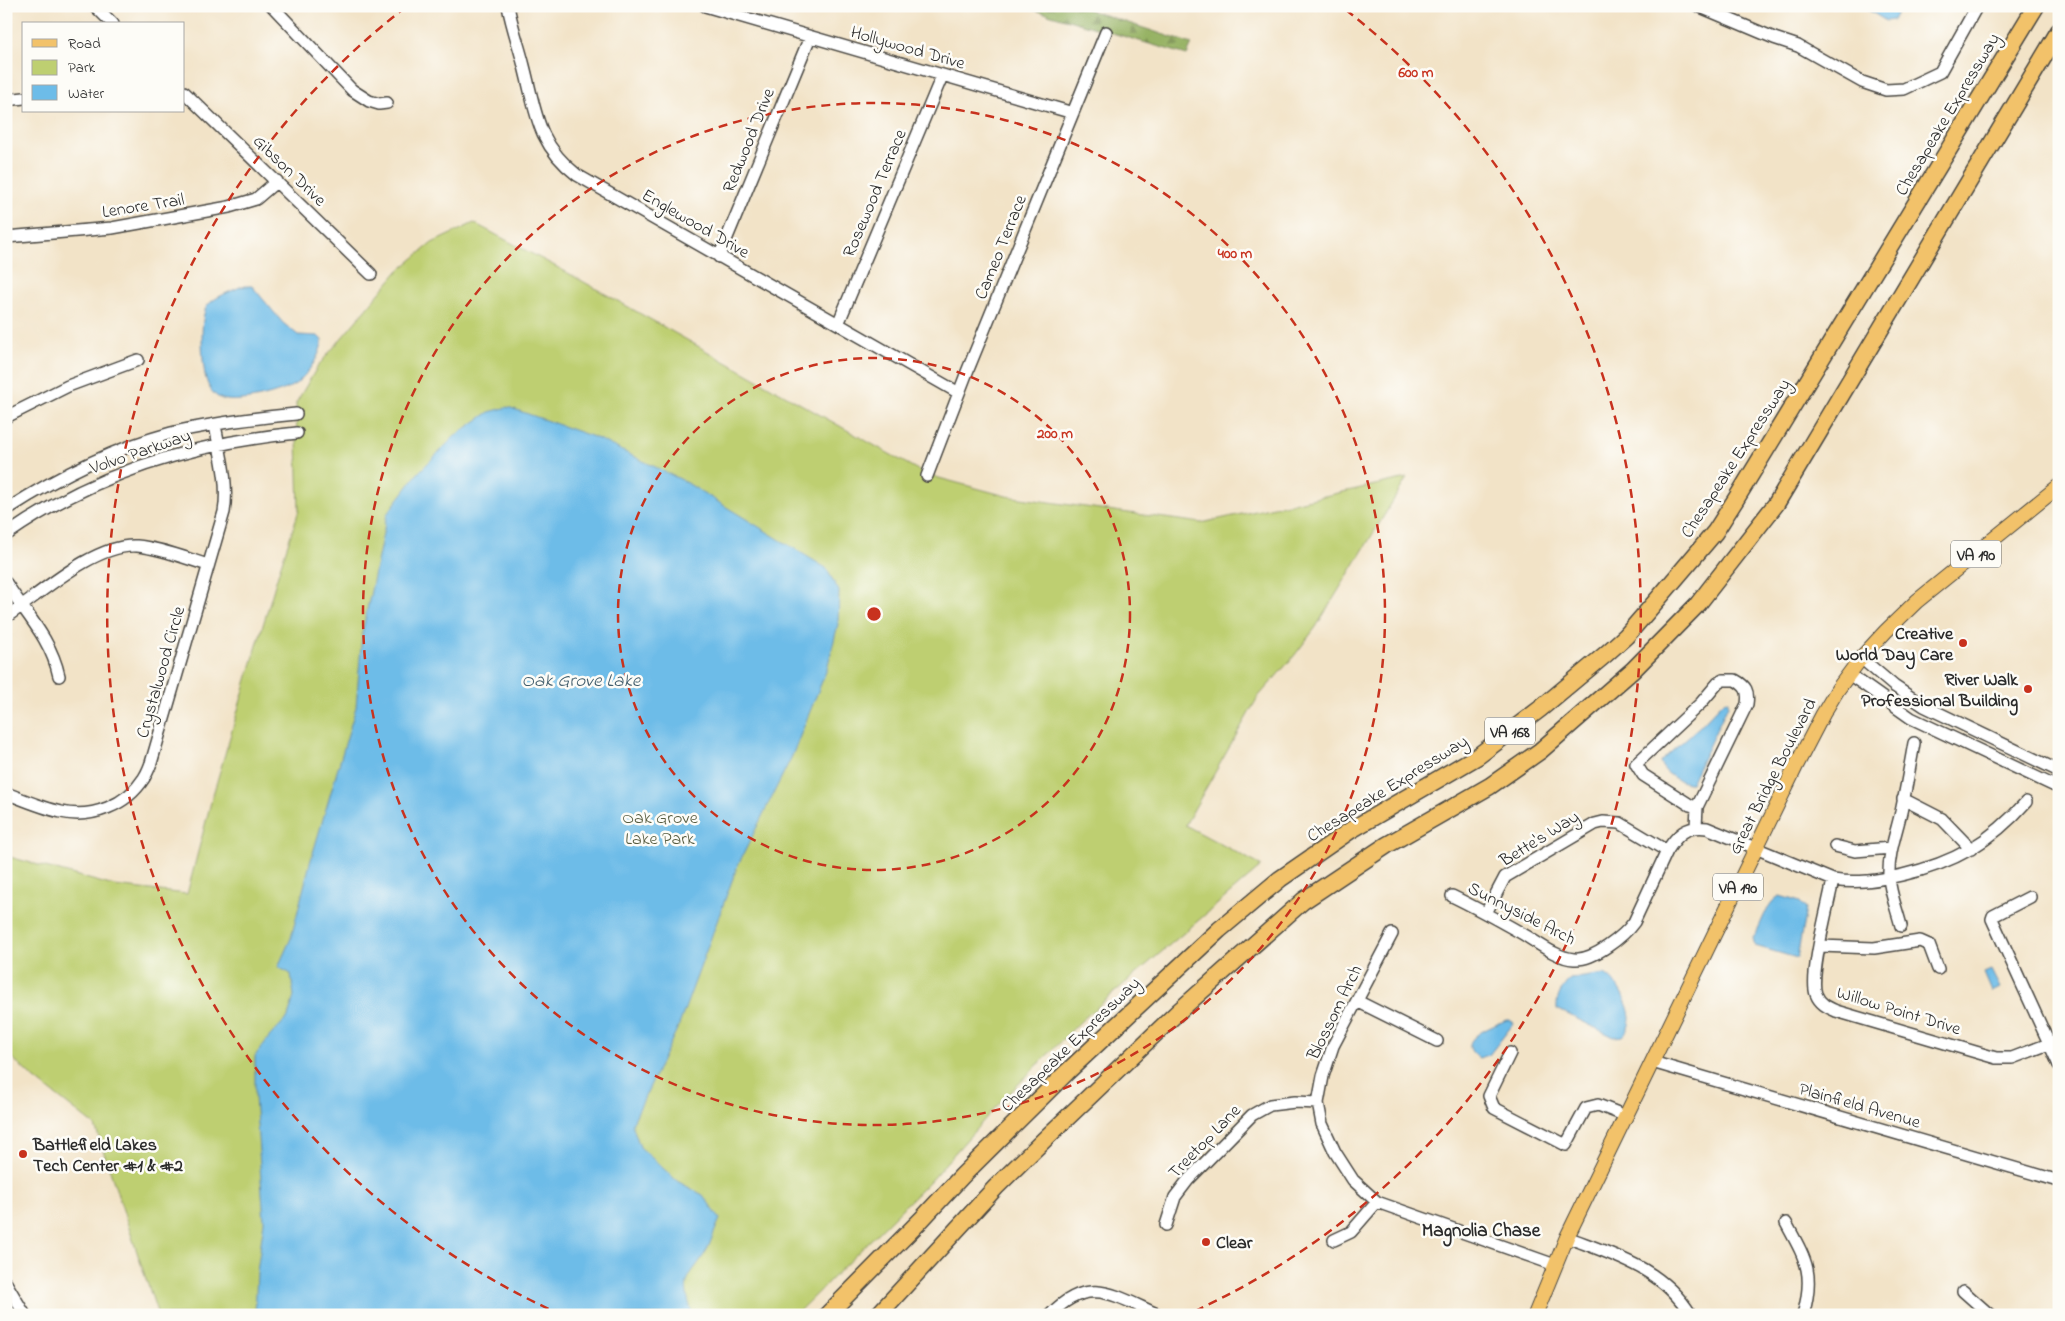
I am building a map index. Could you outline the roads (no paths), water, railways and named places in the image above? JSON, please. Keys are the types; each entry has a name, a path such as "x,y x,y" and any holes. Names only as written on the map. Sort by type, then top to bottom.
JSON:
{"highway":[{"name":"Chesapeake Expressway","path":"827,1315 1060,1078 1219,930 1280,879 1351,830 1478,756 1540,710 1626,636 1715,532 2036,6"},
{"name":"VA 168","path":"878,1315 996,1187 1059,1125 1179,1011 1303,902 1387,845 1490,786 1540,751 1633,670 1698,604 1776,504 2059,32"}],"main road":[{"name":"Great Bridge Boulevard","path":"1535,1315 1567,1237 1818,722 1861,658 1917,601 2059,486"}],"street":[{"path":"95,6 111,22"},
{"path":"272,6 352,90 369,101 378,104 387,103"},
{"name":"Englewood Drive","path":"508,6 539,125 549,147 562,164 577,175 959,393"},
{"name":"Hollywood Drive","path":"705,6 1073,113"},
{"path":"1698,6 1798,46 1862,82 1886,90 1904,89 1940,72 1977,6"},
{"name":"Cameo Terrace","path":"927,476 1106,32"},
{"name":"Redwood Drive","path":"719,256 810,36"},
{"name":"Rosewood Terrace","path":"838,324 942,76"},
{"name":"Gibson Drive","path":"185,93 371,274"},
{"path":"6,100 22,98"},
{"name":"Lenore Trail","path":"6,237 112,228 229,207 256,199 277,181"},
{"path":"6,417 68,386 138,360"},
{"name":"Volvo Parkway","path":"6,510 56,480 114,453 172,433 296,414"},
{"name":"Crystalwood Circle","path":"6,794 54,810 76,814 93,813 120,802 134,791 144,778 154,753 226,499 225,481 215,425"},
{"name":"Volvo Parkway","path":"6,535 67,498 110,477 145,464 218,443 297,432"},
{"path":"6,617 94,557 116,548 130,546 147,548 208,565"},
{"path":"6,583 50,646 59,676"},
{"path":"1861,658 1894,686 1924,706 2059,771"},
{"path":"1849,674 1911,718 2059,788"},
{"path":"1696,827 1697,807 1747,704 1746,688 1736,680 1723,680 1718,683 1701,703 1636,764 1643,775 1690,805 1697,807"},
{"path":"1901,926 1889,878 1891,848 1914,743"},
{"path":"1903,799 1942,819 1971,849"},
{"path":"1667,851 1677,836 1685,830 1696,827 1707,828 1756,850 1833,880 1848,882 1889,878 1950,861 1997,832 2026,802"},
{"name":"Bette's Way","path":"1486,913 1505,877 1595,824 1603,822 1620,823 1667,851"},
{"path":"1835,846 1855,851 1891,848"},
{"name":"Sunnyside Arch","path":"1452,896 1564,957 1580,960 1595,954 1627,932 1634,922 1667,851"},
{"name":"Willow Point Drive","path":"1833,880 1814,977 1816,993 1823,1005 1836,1011 1996,1058 2012,1058 2054,1042"},
{"path":"2030,898 1998,913 1992,919 2054,1042 2059,1065"},
{"name":"Blossom Arch","path":"1392,934 1333,1046 1327,1062 1318,1103 1322,1124 1335,1152 1353,1180 1377,1202 1554,1265"},
{"path":"1820,946 1874,948 1920,941 1929,946 1938,969"},
{"path":"1357,1001 1437,1041"},
{"path":"1510,1053 1489,1096 1494,1108 1566,1145 1586,1108 1598,1104 1626,1116"},
{"name":"Plainfield Avenue","path":"1652,1062 2059,1181"},
{"name":"Treetop Lane","path":"1166,1225 1175,1197 1188,1180 1252,1115 1270,1105 1295,1102 1318,1103"},
{"path":"1334,1240 1351,1232 1377,1202"},
{"path":"1786,1224 1807,1266 1810,1281 1802,1315"},
{"path":"1567,1237 1643,1268 1658,1277 1673,1290 1691,1315"},
{"path":"8,1288 24,1315"},
{"path":"1050,1315 1068,1298 1091,1290 1113,1295 1159,1315"},
{"path":"1963,1291 1990,1315"}],"water":[{"path":"1862,6 1901,6 1893,20 1886,21"},
{"path":"246,286 252,286 283,323 298,335 318,336 322,340 320,351 306,374 292,386 271,394 246,400 225,400 213,393 205,376 202,344 204,312 207,306 222,295"},
{"name":"Oak Grove Lake","path":"508,407 594,437 684,481 826,568 839,591 838,624 827,669 792,756 737,867 679,1025 632,1124 640,1147 677,1181 703,1195 720,1219 708,1248 688,1278 687,1292 693,1315 255,1315 257,1272 264,1221 255,1097 255,1056 288,1017 294,996 291,974 278,967 291,938 310,863 356,707 362,634 387,514 418,473 456,435 489,412"},
{"path":"1725,700 1728,701 1728,705 1691,783 1682,782 1672,777 1664,770 1660,762 1699,727"},
{"path":"1780,896 1800,902 1806,909 1797,958 1755,946 1753,938 1765,914 1771,903"},
{"path":"1991,970 2000,988 1992,992 1984,973"},
{"path":"1604,974 1618,987 1628,1007 1629,1023 1627,1030 1622,1036 1614,1037 1557,1009 1560,993 1570,979"},
{"path":"1506,1020 1514,1023 1489,1055 1479,1058 1472,1051 1470,1045 1472,1040 1484,1030"}],"place":[{"name":"Creative World Day Care","path":"1963,643"},
{"name":"River Walk Professional Building","path":"2028,689"},
{"name":"Battlefield Lakes Tech Center #1 & #2","path":"23,1154"},
{"name":"Clear","path":"1206,1242"}],"district":[{"name":"Magnolia Chase","path":"1481,1229"}],"park label":[{"name":"Oak Grove Lake Park","path":"660,828"}]}
